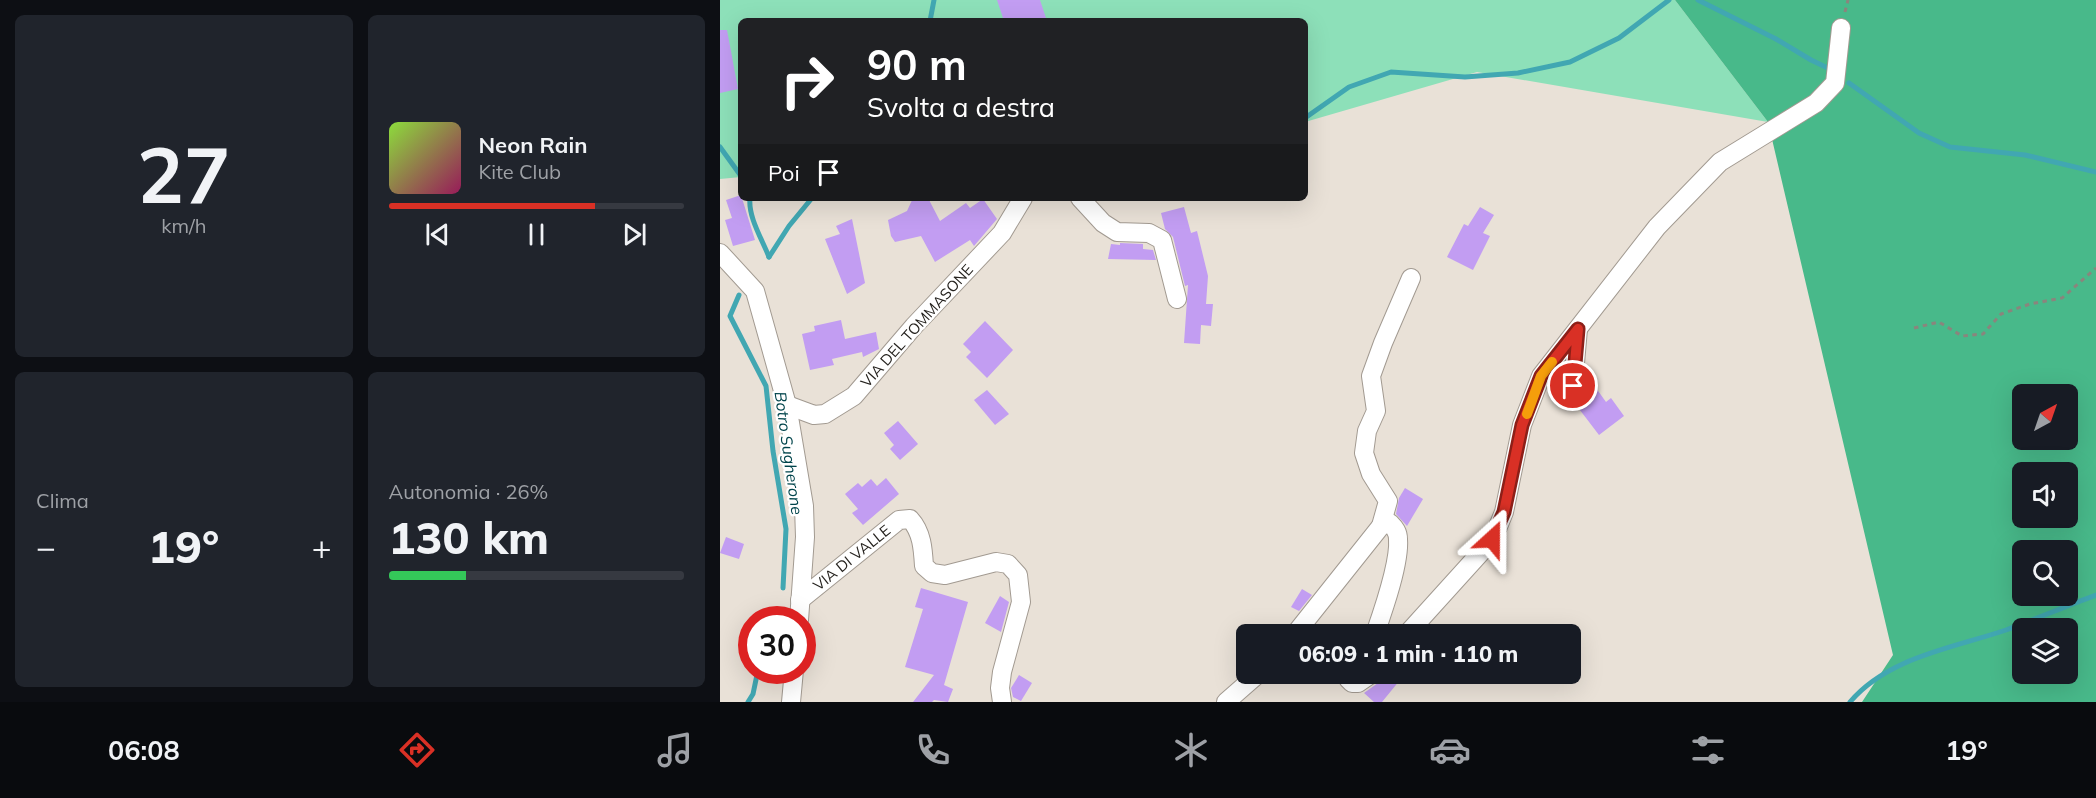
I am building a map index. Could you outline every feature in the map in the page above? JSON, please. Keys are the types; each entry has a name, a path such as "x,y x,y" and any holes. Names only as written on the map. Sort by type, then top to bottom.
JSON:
{"street":[{"path":"1416,624 1492,539 1504,512 1522,425 1541,376 1657,227 1720,162 1816,103 1835,83 1841,28"},
{"name":"VIA DEL TOMMASONE","path":"787,405 814,415 825,414 854,396 914,326 1002,233 1021,201"},
{"path":"1083,201 1103,223 1117,232 1149,233 1162,240 1177,299"},
{"name":"VIA DI VALLE","path":"720,253 755,291 787,405 804,507 805,537 800,606"},
{"path":"1303,624 1381,526 1388,501 1371,474 1364,453 1367,431 1376,411 1371,376 1411,278"},
{"path":"1573,386 1578,329"},
{"name":"VIA DI VALLE","path":"800,600 899,520 910,519 916,525 923,544 924,566 932,573 945,575 996,562 1008,564 1018,575 1021,602 1002,672 1000,688 1002,702"},
{"path":"1378,624 1397,555 1398,538 1396,529 1390,523 1381,526"},
{"path":"790,702 792,684"},
{"path":"1226,702 1247,684"}],"path":[{"path":"1914,328 1939,322 1962,336 1983,334 2001,314 2030,304 2062,298 2096,268"}],"green space":[{"path":"720,0 1675,0 1768,122 1477,72 1308,121 1308,18 738,18 738,177 720,179"},
{"path":"1675,0 2096,0 2096,702 1862,702 1893,655 1768,122"}],"building":[{"path":"997,0 1040,0 1046,18 1003,18"},
{"path":"720,30 727,30 738,89 720,93"},
{"path":"738,196 738,201 743,201 755,240 733,246 725,220 732,218 726,200"},
{"path":"912,201 930,201 940,221 966,203 970,208 980,201 984,201 997,219 974,246 970,240 935,262 921,236 895,242 891,236 888,220 907,211"},
{"path":"1184,207 1191,233 1197,231 1208,276 1206,304 1213,304 1211,326 1201,325 1200,344 1184,343 1188,285 1185,286 1173,237 1165,229 1161,213"},
{"path":"1480,207 1494,215 1483,233 1490,236 1473,270 1447,257 1464,224 1468,226"},
{"path":"852,219 865,283 847,294 825,239 840,234 836,226"},
{"path":"1120,243 1143,244 1143,249 1153,250 1156,260 1108,259 1111,244 1120,245"},
{"path":"841,320 845,339 876,332 879,349 863,357 862,352 832,359 834,365 810,370 802,334 815,331 814,326"},
{"path":"985,321 1013,350 987,378 966,357 971,352 963,344"},
{"path":"1591,381 1606,402 1611,398 1624,416 1599,435 1570,397 1578,396 1584,386"},
{"path":"987,390 1009,414 995,425 974,400"},
{"path":"898,421 918,444 900,460 890,449 894,445 884,433"},
{"path":"886,478 899,494 863,525 852,513 858,509 845,494 858,483 862,487 871,479 877,486"},
{"path":"1405,488 1423,499 1407,526 1396,514 1399,498"},
{"path":"726,537 744,544 739,559 720,553"},
{"path":"921,588 968,602 944,685 953,689 948,702 934,700 932,702 913,702 934,675 905,667 923,609 915,607"},
{"path":"1302,589 1312,595 1299,611 1291,607"},
{"path":"1000,596 1009,602 1001,632 985,623"},
{"path":"1019,675 1032,683 1021,701 1013,697 1011,688"},
{"path":"1377,684 1397,684 1382,702 1374,702 1364,693"}],"waterway":[{"path":"931,18 934,0"},
{"name":"Botro Sugherone","path":"1308,116 1349,87 1391,72 1465,77 1518,73 1570,62 1619,38 1669,0"},
{"path":"1698,0 1832,70"},
{"path":"1849,83 1919,133 1950,147 2025,155 2096,172"},
{"path":"720,147 738,172"},
{"path":"750,201 753,220 769,257"},
{"name":"Botro Sugherone","path":"769,257 789,226 810,201"},
{"name":"Botro Sugherone","path":"739,295 730,316 766,386 773,451 786,529 783,588"},
{"path":"1850,702 1865,687 1902,664 2006,630 2096,595"},
{"name":"Botro Sugherone","path":"748,702 755,684"}],"slow traffic":[{"path":"1527,414 1541,376 1552,362"}],"route":[{"path":"1492,539 1504,512 1522,425 1541,376 1578,329 1573,386"}]}
